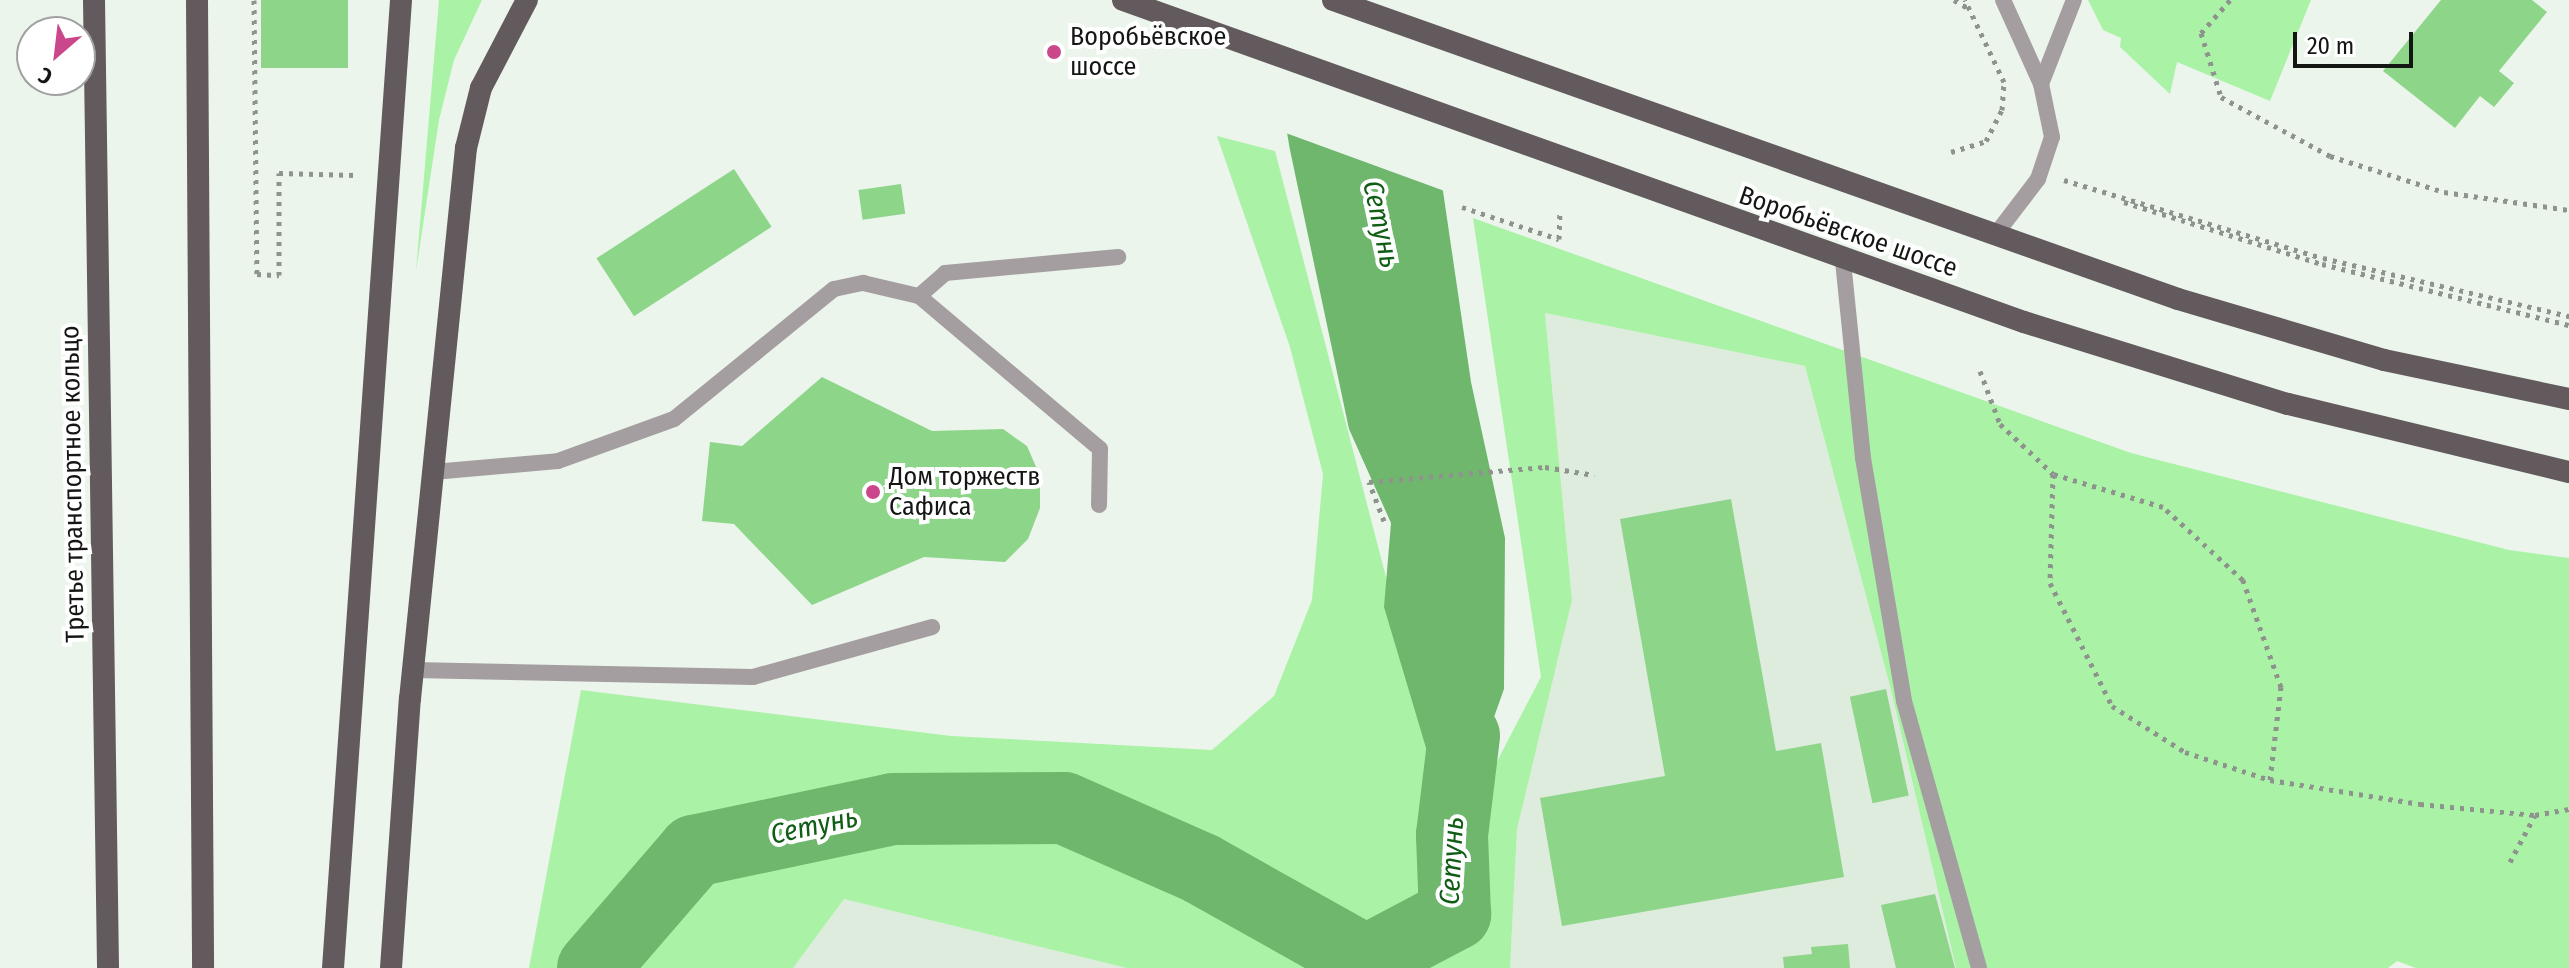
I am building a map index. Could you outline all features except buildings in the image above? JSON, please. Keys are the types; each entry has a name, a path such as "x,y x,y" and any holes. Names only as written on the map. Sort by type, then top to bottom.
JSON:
{"main road":[{"name":"Третье транспортное кольцо","path":"94,0 108,968"},
{"path":"197,0 203,968"},
{"path":"333,968 401,0"},
{"path":"391,968 413,670 466,148 481,88 527,0"},
{"name":"Воробьёвское шоссе","path":"1123,0 1843,261 2288,404 2569,472"},
{"name":"Воробьёвское шоссе","path":"1333,0 2178,299 2384,360 2569,399"}],"lane":[{"path":"1996,234 2040,172 2052,137 2041,84 2003,0"},
{"path":"2041,84 2074,0"},
{"path":"919,296 945,273 1118,257"},
{"path":"1843,261 1863,458 1904,701 1979,968"},
{"path":"433,472 558,461 674,419 834,289 863,283 919,296 1100,449 1099,505"},
{"path":"413,670 753,677 932,627"}],"path":[{"path":"254,0 257,274 279,275 279,173 355,175"},
{"path":"1954,0 1969,9"},
{"path":"1951,152 1986,141 2002,110 2004,82 1965,0"},
{"path":"2230,0 2201,33 2221,97 2330,156 2444,192 2569,210"},
{"path":"2040,172 2323,258 2569,316"},
{"path":"2124,202 2322,264 2569,325"},
{"path":"1462,207 1559,239 1560,214"},
{"path":"1980,371 2000,424 2053,474 2163,507 2243,580 2281,687 2270,780"},
{"path":"1384,521 1369,482 1545,467 1594,475"},
{"path":"2053,474 2050,583 2112,706 2185,752 2270,780 2420,804 2535,815 2569,809"},
{"path":"2510,862 2535,815"}],"shaded area":[{"path":"439,0 482,0 454,60 439,120 416,271"},
{"path":"2088,0 2311,0 2270,101 2177,62 2170,94 2120,47 2121,38 2103,30"},
{"path":"1217,136 1275,151 1455,842 1541,677 1473,218 2131,453 2509,550 2569,558 2569,968 2416,968 2397,961 2388,968 1956,968 1891,690 1805,366 1545,313 1572,600 1517,829 1510,968 1127,968 844,899 793,968 529,968 581,690 951,736 1212,750 1274,696 1312,600 1323,474 1290,347"},
{"path":"1545,313 1805,366 1891,690 1956,968 1510,968 1517,829 1572,599"},
{"path":"844,899 1127,968 793,968"}],"water":[{"path":"1264,0 1415,0 1471,382 1505,538 1504,689 1452,835 1384,607 1391,523 1349,429 1290,150"}],"pier":[{"path":"1260,0 1419,0 1450,193 1283,132"}],"waterway":[{"name":"Сетунь","path":"593,968 694,851 893,809 1064,808 1202,869 1366,961 1455,914 1452,835 1464,736"}],"place":[{"name":"Воробьёвское шоссе","path":"1054,52"},
{"name":"Дом торжеств Сафиса","path":"873,492"}]}
